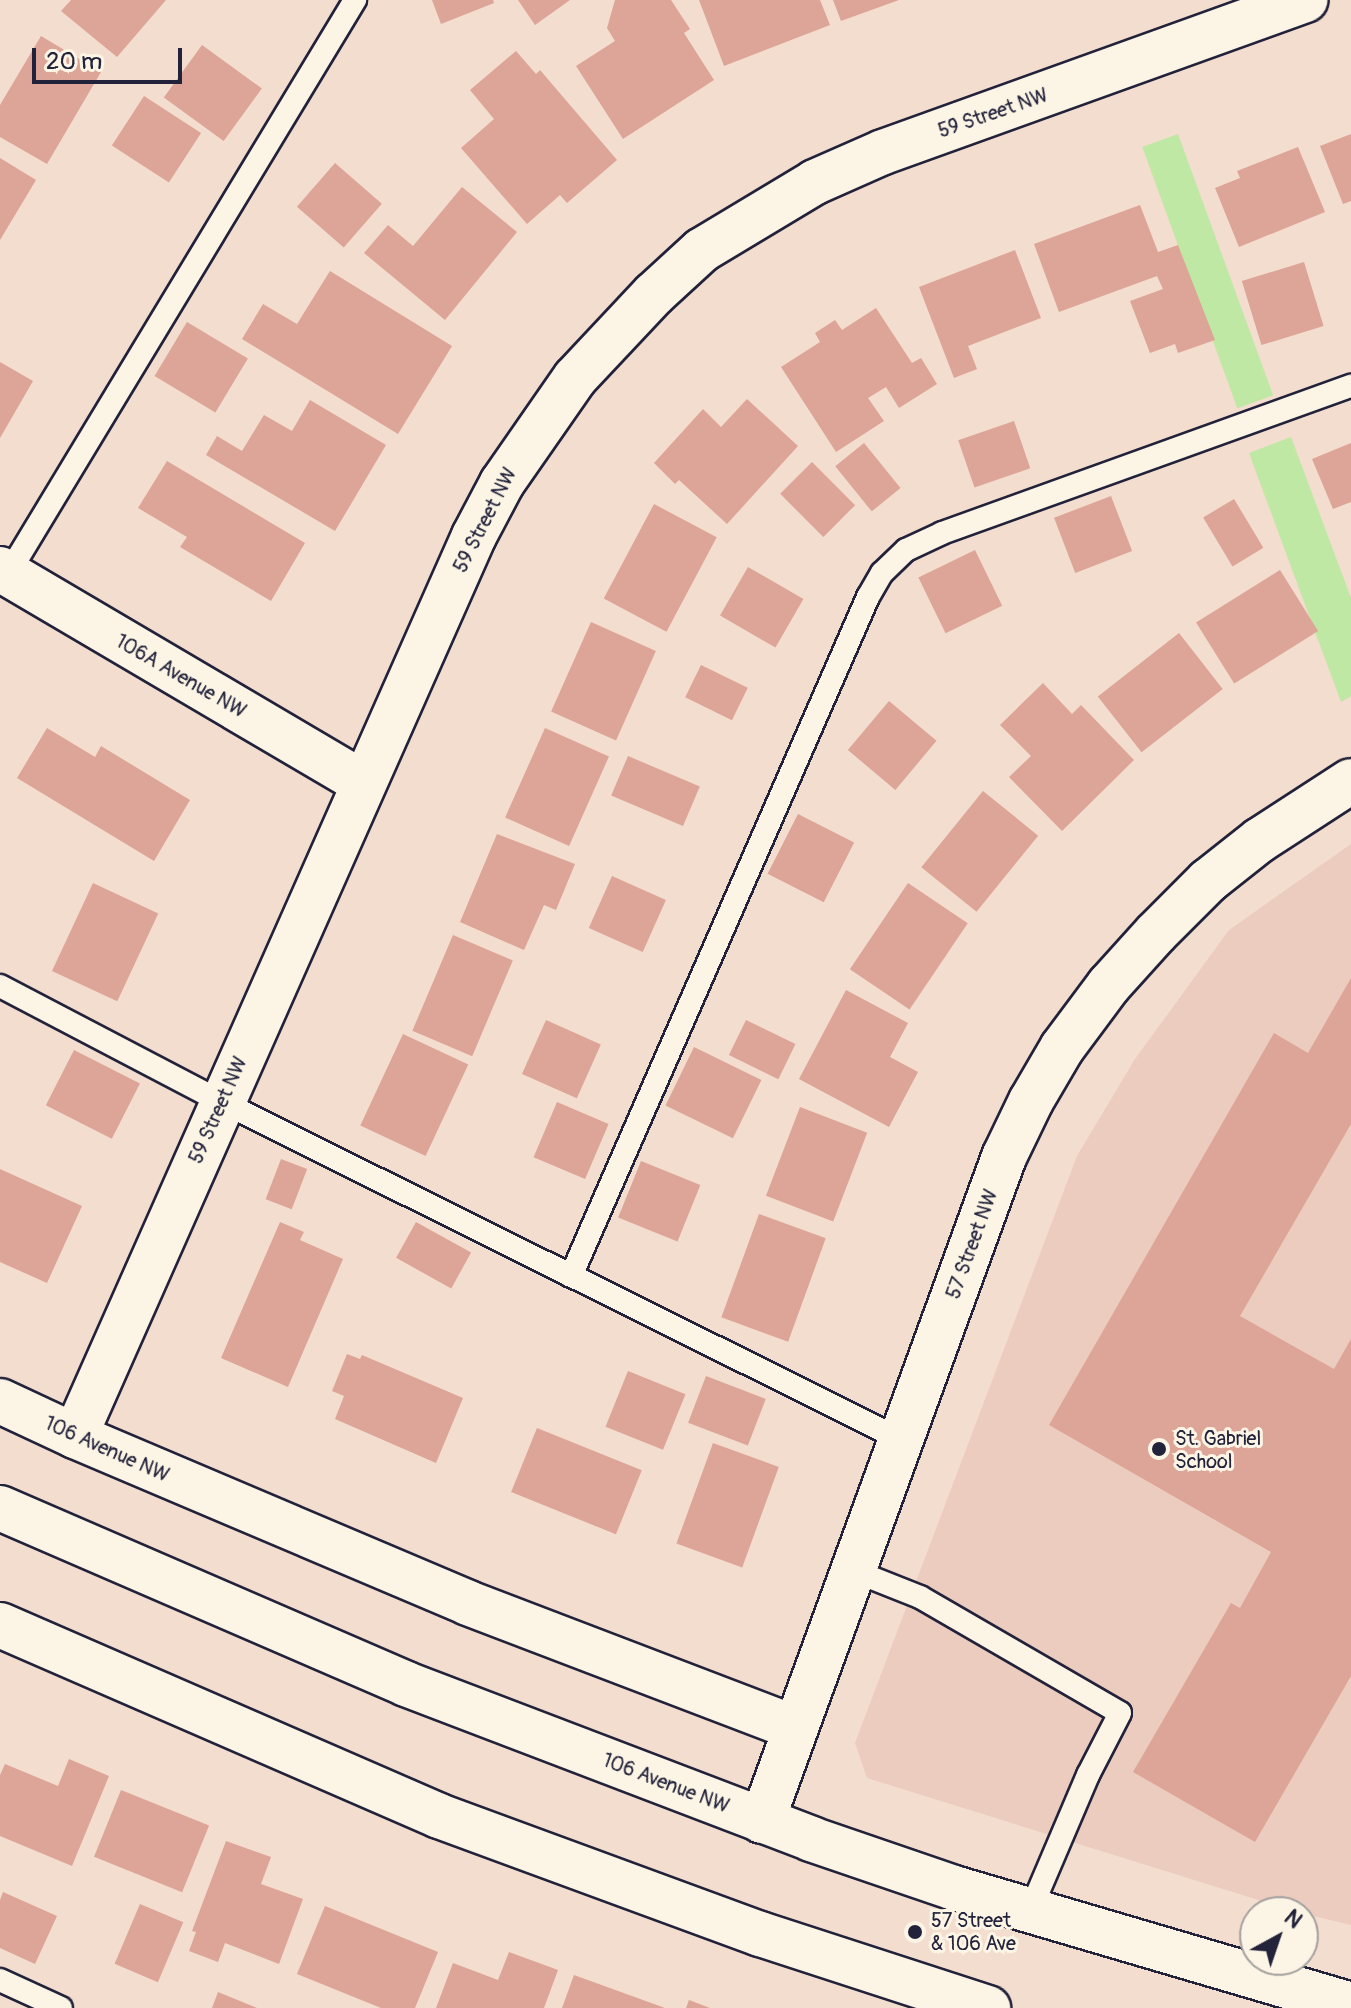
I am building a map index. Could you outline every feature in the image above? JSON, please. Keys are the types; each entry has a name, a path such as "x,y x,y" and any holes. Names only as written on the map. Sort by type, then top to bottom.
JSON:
{"street":[{"name":"59 Street NW","path":"75,1436 362,782 502,483 575,378 654,294 702,250 815,182 883,152 1305,0"},
{"name":"106A Avenue NW","path":"3,577 362,782"},
{"name":"57 Street NW","path":"762,1821 1004,1157 1062,1048 1109,985 1208,881 1260,840 1351,781"},
{"name":"106 Avenue NW","path":"0,1401 75,1436 468,1603 795,1728"},
{"name":"106 Avenue NW","path":"0,1508 406,1684 762,1821 1030,1911 1351,2005"},
{"path":"0,1625 439,1816 769,1937 988,2008"}],"lane":[{"path":"3,577 355,0"},
{"path":"571,1276 868,597 882,573 906,550 942,533 1351,386"},
{"path":"0,986 222,1102 900,1439"},
{"path":"852,1570 920,1597 1120,1713 1082,1788 1030,1911"},
{"path":"0,1980 61,2008"}],"shaded area":[{"name":"St. Gabriel School","path":"1351,844 1351,1925 1319,1917 1319,1896 1246,1896 867,1778 855,1743 1077,1156 1135,1059 1229,930"}],"green space":[{"path":"1178,134 1273,395 1237,408 1142,147"},
{"path":"1291,437 1351,598 1351,696 1341,702 1249,453"}],"building":[{"path":"71,0 166,0 117,57 61,11"},
{"path":"432,0 493,0 494,3 441,24"},
{"path":"518,0 570,0 535,25"},
{"path":"615,0 671,0 690,29 684,33 714,80 623,139 576,66 615,41 607,28"},
{"path":"699,0 820,0 830,25 724,66"},
{"path":"833,0 899,0 841,21"},
{"path":"41,36 101,72 47,164 0,137 0,105"},
{"path":"202,45 262,88 224,141 164,98"},
{"path":"516,51 536,74 540,70 617,160 567,203 560,195 527,224 461,148 494,119 470,90"},
{"path":"144,96 201,133 169,183 112,145"},
{"path":"1351,134 1351,201 1343,204 1320,146"},
{"path":"1298,147 1325,212 1239,247 1215,188 1240,178 1237,171"},
{"path":"0,158 36,180 0,240"},
{"path":"335,163 382,204 344,247 297,207"},
{"path":"462,187 517,232 445,320 364,253 388,225 413,246"},
{"path":"1140,205 1158,252 1178,245 1215,340 1178,353 1175,344 1150,353 1130,301 1163,289 1157,276 1059,312 1034,244"},
{"path":"1015,250 1041,318 968,346 977,369 954,378 919,287"},
{"path":"1304,262 1324,326 1261,345 1242,281"},
{"path":"330,271 452,346 398,434 242,339 263,304 297,324"},
{"path":"876,308 912,363 921,358 937,384 899,408 886,387 868,398 884,421 836,452 781,367 820,342 815,333 835,320 842,330"},
{"path":"187,322 248,359 215,413 155,376"},
{"path":"0,362 33,381 0,438"},
{"path":"747,399 798,446 727,524 679,480 675,484 654,463 703,409 721,427"},
{"path":"310,400 386,445 335,531 206,455 217,436 242,451 264,415 292,431"},
{"path":"1014,421 1030,468 974,487 958,440"},
{"path":"864,443 901,488 872,511 835,466"},
{"path":"1351,443 1351,502 1333,509 1312,459"},
{"path":"167,461 305,543 271,601 180,547 187,537 138,508"},
{"path":"812,462 855,505 823,537 780,494"},
{"path":"1111,496 1132,551 1075,573 1054,518"},
{"path":"1234,499 1263,548 1232,566 1203,518"},
{"path":"654,504 717,537 666,632 604,598"},
{"path":"975,550 1002,606 946,633 918,578"},
{"path":"748,567 803,599 775,647 720,615"},
{"path":"1280,570 1318,631 1234,684 1196,622"},
{"path":"591,622 656,651 616,740 551,712"},
{"path":"1179,633 1223,689 1142,752 1098,696"},
{"path":"701,665 748,688 732,720 685,697"},
{"path":"1043,683 1072,714 1081,705 1134,760 1062,831 1009,777 1031,756 1000,725"},
{"path":"889,701 936,741 895,790 848,750"},
{"path":"47,728 95,757 101,746 190,800 154,861 17,778"},
{"path":"545,728 609,756 569,846 505,818"},
{"path":"628,756 700,786 683,826 611,796"},
{"path":"983,791 1038,836 977,912 921,867"},
{"path":"798,814 854,843 824,902 768,874"},
{"path":"497,834 575,864 556,910 544,905 524,950 460,922"},
{"path":"612,876 666,900 643,952 589,928"},
{"path":"93,883 158,913 117,1001 52,971"},
{"path":"908,883 968,923 910,1009 850,969"},
{"path":"453,935 513,960 472,1056 412,1031"},
{"path":"1351,978 1351,1124 1240,1316 1334,1369 1351,1339 1351,1676 1255,1842 1133,1772 1231,1603 1240,1608 1271,1552 1049,1425 1274,1033 1308,1053"},
{"path":"846,990 908,1023 890,1057 918,1072 889,1127 799,1079"},
{"path":"546,1020 601,1044 577,1098 522,1074"},
{"path":"746,1020 795,1044 778,1079 729,1055"},
{"path":"403,1034 468,1064 426,1156 360,1126"},
{"path":"694,1047 761,1080 733,1138 666,1105"},
{"path":"74,1050 140,1084 112,1139 46,1105"},
{"path":"557,1102 609,1124 585,1179 534,1157"},
{"path":"800,1107 867,1133 833,1221 766,1196"},
{"path":"281,1159 307,1169 292,1209 266,1199"},
{"path":"641,1161 700,1185 677,1242 618,1218"},
{"path":"0,1169 82,1206 47,1283 0,1262"},
{"path":"759,1214 826,1238 788,1342 721,1317"},
{"path":"280,1222 304,1232 300,1240 343,1259 288,1387 221,1358"},
{"path":"416,1222 471,1253 451,1288 396,1258"},
{"path":"347,1354 360,1359 362,1355 463,1398 436,1463 335,1419 344,1396 332,1391"},
{"path":"628,1371 685,1394 663,1450 606,1427"},
{"path":"706,1376 766,1399 748,1446 688,1423"},
{"path":"537,1428 642,1470 616,1534 511,1492"},
{"path":"713,1443 779,1467 742,1567 676,1544"},
{"path":"69,1759 109,1776 72,1866 0,1836 0,1775 5,1764 58,1786"},
{"path":"121,1790 209,1826 182,1892 94,1857"},
{"path":"226,1841 271,1857 261,1884 303,1899 279,1964 225,1943 218,1962 189,1951 196,1932 192,1931"},
{"path":"3,1892 57,1916 35,1964 0,1948 0,1900"},
{"path":"140,1904 183,1922 158,1982 115,1964"},
{"path":"325,1906 438,1952 415,2008 381,2008 297,1974"},
{"path":"509,1952 558,1970 544,2008 436,2008 453,1963 498,1980"},
{"path":"574,1975 665,2008 562,2008"},
{"path":"218,1992 257,2008 212,2008"},
{"path":"689,2000 710,2008 686,2008"}],"place":[{"name":"St. Gabriel School","path":"1159,1449"},
{"name":"57 Street & 106 Ave","path":"915,1932"}]}
